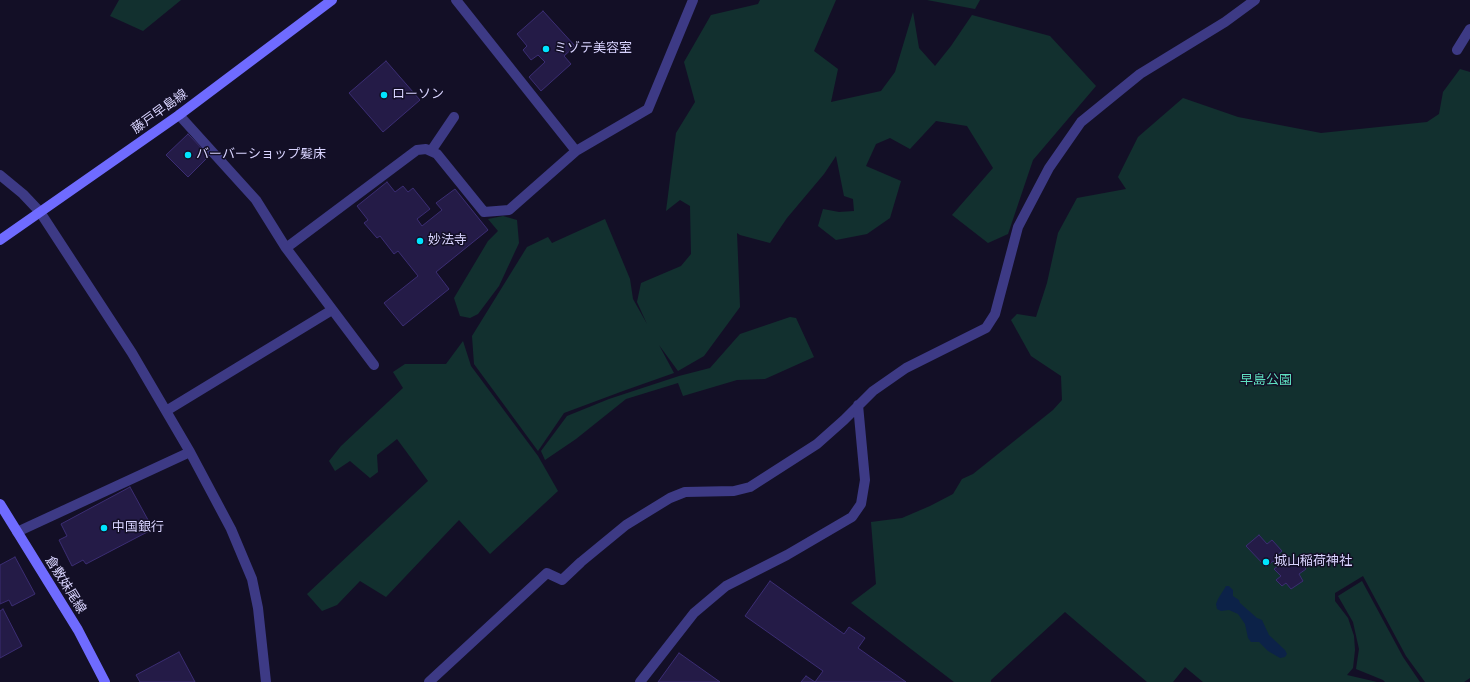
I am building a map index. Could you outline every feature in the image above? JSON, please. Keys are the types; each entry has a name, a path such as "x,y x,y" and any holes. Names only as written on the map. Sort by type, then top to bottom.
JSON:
{"main road":[{"name":"藤戸早島線","path":"0,240 179,114 332,0"},
{"name":"倉敷妹尾線","path":"0,504 78,630 105,682"}],"street":[{"path":"456,0 576,151"},
{"path":"286,248 417,150 426,149 437,154 484,212 509,210 576,151 648,109 693,0"},
{"path":"429,682 547,573 562,580 581,562 626,525 670,498 685,492 734,491 750,487 817,444 872,391 906,368 986,328 994,314 1018,227 1049,168 1082,122 1140,74 1225,22 1255,0"},
{"path":"1457,50 1470,29"},
{"path":"179,114 256,200 286,248 374,365"},
{"path":"431,151 454,118"},
{"path":"0,175 23,194 40,212 132,353 190,452 231,529 252,579 258,608 266,682"},
{"path":"166,411 332,310"},
{"path":"640,682 694,613 726,586 787,555 852,517 861,504 865,480 858,405"},
{"path":"17,532 190,452"}],"green space":[{"path":"119,0 181,0 143,31 110,16"},
{"path":"760,0 836,0 814,51 838,69 831,102 881,91 895,72 913,12 919,48 935,66 951,46 972,15 1050,36 1096,86 1033,160 1008,234 988,243 952,215 993,168 967,126 936,121 910,149 890,138 876,144 866,166 901,181 890,218 867,234 836,240 818,226 823,209 839,212 854,211 853,199 844,196 836,156 824,174 787,218 770,243 737,233 740,307 704,356 678,371 659,345 674,373 564,413 538,451 474,364 472,336 527,247 548,237 552,243 605,219 630,279 633,299 647,324 637,302 641,283 681,266 691,254 690,206 680,200 666,211 676,133 695,102 684,62 711,15 758,4"},
{"path":"927,0 980,0 975,9"},
{"name":"早島公園","path":"1460,69 1470,72 1470,678 1464,682 1425,682 1406,656 1363,576 1335,593 1335,601 1348,618 1354,636 1355,650 1353,668 1347,675 1377,682 1203,682 1185,667 1173,682 1147,682 1065,612 991,680 991,682 954,682 851,603 876,584 871,522 902,518 953,494 962,479 973,474 1053,410 1062,400 1061,376 1031,356 1011,320 1017,314 1036,317 1047,283 1058,233 1077,198 1126,189 1118,177 1138,137 1183,98 1238,117 1321,133 1427,122 1439,114 1443,92"},
{"path":"503,216 517,220 519,243 499,286 478,314 470,318 460,316 454,298 488,241 498,231 488,219"},
{"path":"790,317 796,318 814,357 765,379 737,380 683,396 678,383 626,399 576,439 545,460 541,451 567,416 609,399 679,376 710,368 740,334"},
{"path":"463,341 471,366 538,456 558,491 490,554 459,520 386,597 360,581 337,605 322,611 307,594 428,481 397,439 377,455 378,472 370,478 350,461 335,471 329,461 341,446 403,388 393,372 405,364 446,364"},
{"path":"1362,581 1403,657 1420,682 1385,682 1356,669 1359,649 1353,622 1338,596"}],"water":[{"path":"1226,586 1229,586 1233,590 1233,596 1239,600 1240,603 1257,618 1262,620 1269,635 1285,650 1287,654 1285,657 1280,658 1268,651 1259,642 1251,642 1248,638 1245,624 1238,614 1229,610 1221,611 1217,609 1216,604"}],"building":[{"path":"543,11 575,46 564,56 571,64 541,91 529,77 545,62 538,55 531,60 523,50 527,46 517,34"},
{"path":"386,61 420,100 383,132 349,93"},
{"path":"188,134 209,156 188,177 166,155"},
{"path":"387,182 395,192 403,186 408,192 413,188 430,209 417,219 422,226 442,210 436,203 455,189 488,230 436,272 449,289 403,326 384,303 418,276 398,251 394,254 380,236 377,238 364,223 368,220 357,206"},
{"path":"130,487 153,529 86,564 83,560 72,566 59,540 67,536 61,524"},
{"name":"城山稲荷神社","path":"1259,535 1267,544 1272,540 1282,551 1276,556 1283,562 1288,558 1292,563 1298,558 1306,569 1299,574 1303,581 1291,589 1286,583 1282,586 1276,580 1281,576 1274,569 1278,566 1273,561 1266,567 1246,546"},
{"path":"15,557 35,594 12,606 9,600 0,604 0,565"},
{"path":"770,581 844,634 849,627 865,638 858,648 906,682 815,682 823,671 745,616"},
{"path":"3,609 22,646 0,658 0,611"},
{"path":"179,652 195,682 140,682 136,675"},
{"path":"679,653 720,682 658,682"},
{"path":"806,676 815,682 801,682"}],"place":[{"name":"ミゾテ美容室","path":"546,49"},
{"name":"ローソン","path":"384,95"},
{"name":"バーバーショップ髪床","path":"188,155"},
{"name":"妙法寺","path":"420,241"},
{"name":"中国銀行","path":"104,528"},
{"name":"城山稲荷神社","path":"1266,562"}]}
